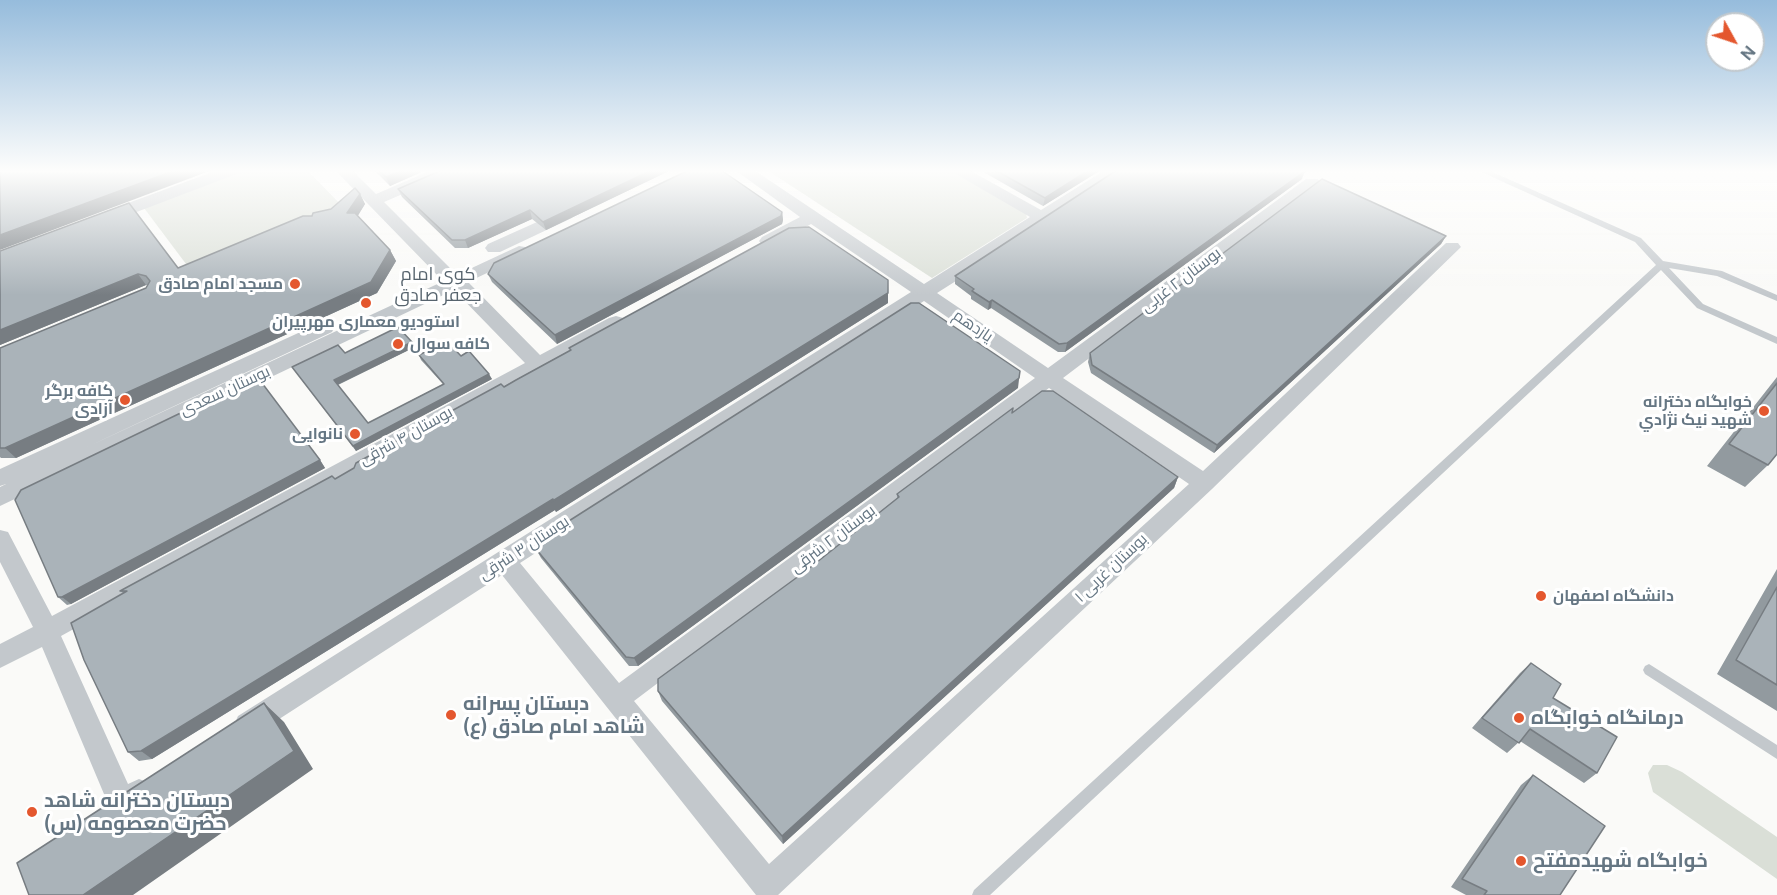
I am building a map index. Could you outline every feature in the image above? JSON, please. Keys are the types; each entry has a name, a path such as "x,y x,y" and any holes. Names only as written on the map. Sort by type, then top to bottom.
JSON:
{"street":[{"path":"89,224 122,212"},
{"path":"385,212 537,364"},
{"name":"یازدهم","path":"804,212 1204,483"},
{"path":"1031,212 1042,218"},
{"name":"بوستان ۳ شرقی","path":"225,739 1052,212"},
{"name":"بوستان ۲ غربی","path":"1050,378 1272,212"},
{"name":"بوستان سعدی","path":"0,497 579,215"},
{"path":"749,251 812,217"},
{"name":"بوستان غربی ۱","path":"617,699 767,885 1204,483 1452,247"},
{"name":"بوستان سعدی","path":"0,478 450,277"},
{"name":"بوستان ۴ شرقی","path":"0,657 633,313"},
{"name":"بوستان ۲ شرقی","path":"617,699 1050,378"},
{"path":"0,539 47,631 122,803 155,783"},
{"path":"504,560 617,699"}],"lane":[{"path":"1575,212 1638,240 1700,306 1777,341"},
{"path":"1662,264 1719,273 1777,298"},
{"path":"979,895 1662,264"},
{"path":"1649,670 1777,753"}],"shaded area":[{"path":"147,212 338,212 192,272"},
{"path":"831,212 1026,213 1027,218 932,278"},
{"path":"1653,765 1667,765 1682,772 1777,837 1777,879 1653,792 1648,773"}],"building":[{"path":"0,212 63,212 0,235"},
{"path":"105,212 136,212 178,268 303,216 312,216 313,213 355,213 390,250 371,282 5,448 0,448 0,348 146,288 150,281 146,276 138,274 0,330 0,251"},
{"path":"422,212 526,212 465,240 452,240"},
{"path":"532,212 564,212 543,222"},
{"path":"601,212 782,212 781,216 555,335 488,274 494,263"},
{"path":"1053,212 1249,212 1067,343 1059,344 992,300 989,302 972,291 974,289 955,276"},
{"path":"1278,212 1393,212 1446,236 1217,445 1092,365 1090,353"},
{"path":"809,227 888,280 888,293 551,502 553,499 141,751 128,752 84,660 71,623 127,591 120,591 332,476 335,479 354,468 356,463 501,384 504,387 571,350 569,348 789,228"},
{"path":"911,303 919,303 1020,371 1019,378 634,658 626,657 536,549 539,540"},
{"path":"398,327 412,342 334,380 368,423 444,384 419,355 447,341 461,356 469,351 489,374 353,446 292,367 338,345 345,353"},
{"path":"259,379 320,460 62,597 58,597 15,500 21,490 249,380"},
{"path":"1777,383 1777,454 1768,465 1729,444"},
{"path":"1042,391 1053,391 1178,477 782,836 658,691 658,679 807,570 899,497 897,494 1013,408 1012,413"},
{"path":"1777,587 1777,685 1736,660"},
{"name":"درمانگاه خوابگاه","path":"1531,663 1561,684 1553,698 1617,737 1597,773 1530,729 1519,743 1482,718"},
{"path":"264,703 294,751 83,895 29,895 17,863"},
{"name":"خوابگاه شهیدمفتح","path":"1533,775 1605,826 1560,895 1484,895 1487,891 1462,879"}],"place":[{"name":"مسجد امام صادق","path":"295,284"},
{"name":"استودیو معماری مهرپیران","path":"366,303"},
{"name":"کافه سوال","path":"398,344"},
{"name":"کافه برگر آزادی","path":"125,400"},
{"name":"خوابگاه دخترانه شهيد نيک نژادي","path":"1764,411"},
{"name":"نانوایی","path":"355,434"},
{"name":"دانشگاه اصفهان","path":"1541,596"},
{"name":"دبستان پسرانه شاهد امام صادق (ع)","path":"451,715"},
{"name":"درمانگاه خوابگاه","path":"1519,718"},
{"name":"دبستان دخترانه شاهد حضرت معصومه (س)","path":"32,812"},
{"name":"خوابگاه شهیدمفتح","path":"1521,861"}],"district":[{"name":"کوی امام جعفر صادق","path":"438,284"}]}
